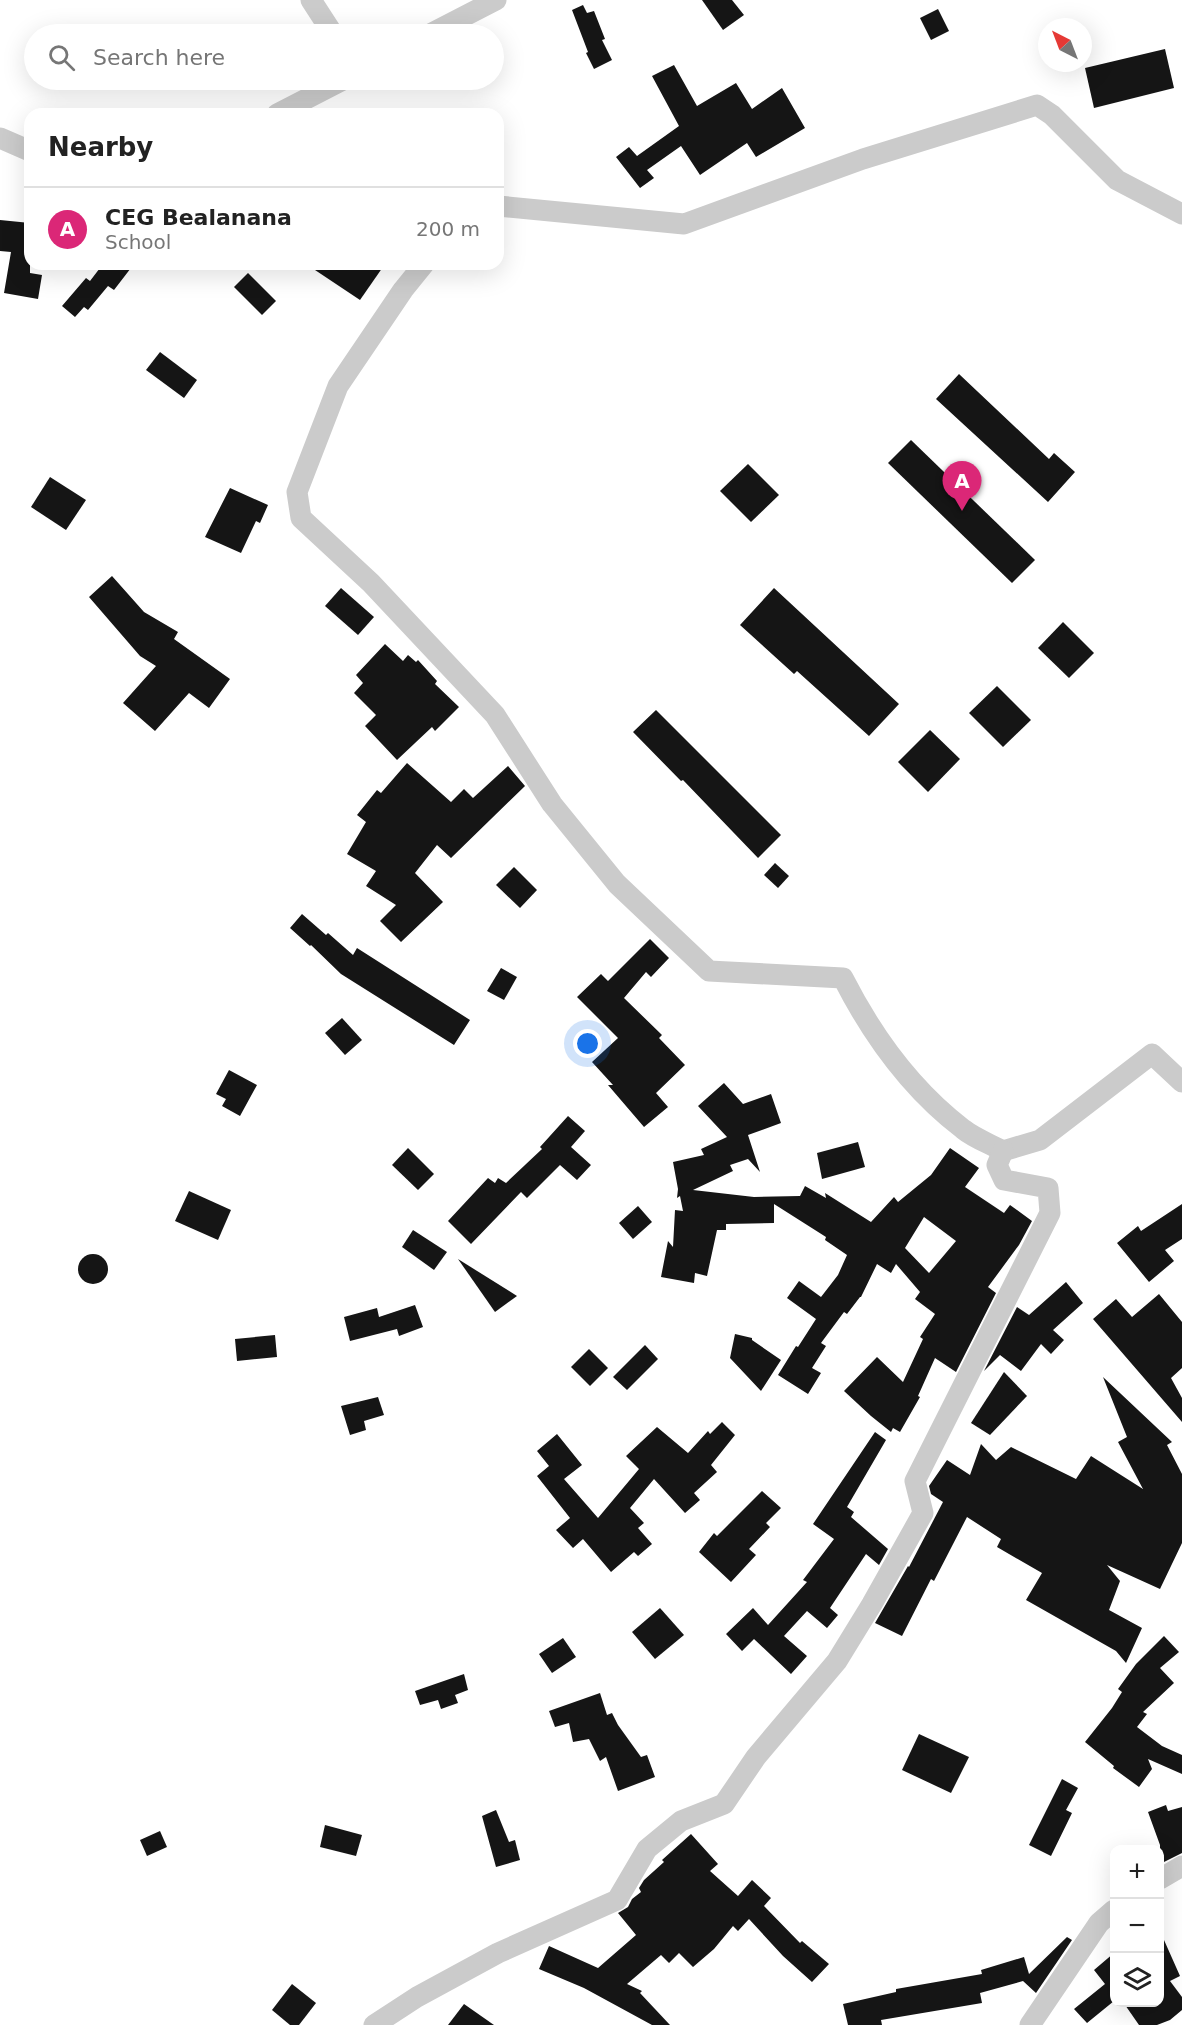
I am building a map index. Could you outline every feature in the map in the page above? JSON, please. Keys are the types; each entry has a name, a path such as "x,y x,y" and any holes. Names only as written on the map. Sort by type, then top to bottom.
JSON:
{"street":[{"path":"312,0 327,24"},
{"path":"449,24 496,0"},
{"path":"289,108 324,90"},
{"path":"504,207 684,224 863,159 1037,105 1052,115 1117,180 1182,214"},
{"path":"0,138 24,148"},
{"path":"418,270 338,386 297,492 301,518 371,583 495,715 552,804 617,884 709,971 843,978 854,1000 897,1064 920,1089 964,1130 1003,1151 1040,1140 1152,1054 1182,1082"},
{"path":"374,2025 417,1997 498,1953 617,1900 647,1849 681,1821 724,1804 756,1757 837,1661 923,1513 915,1481 1050,1213 1048,1188 1004,1180 997,1166 1003,1151"},
{"path":"1164,1877 1182,1866"},
{"path":"1030,2025 1099,1923 1110,1913"}],"building":[{"path":"702,0 732,0 744,15 723,30"},
{"path":"583,5 587,13 594,11 605,39 602,40 612,60 594,69 586,53 588,52 572,10"},
{"path":"938,9 949,31 931,40 920,18"},
{"path":"1165,49 1174,88 1094,108 1086,72 1092,72 1092,66"},
{"path":"674,65 697,106 736,83 752,109 782,88 805,128 756,157 747,143 700,175 681,146 647,170 654,178 640,188 616,157 629,147 637,156 679,126 652,76"},
{"path":"0,220 24,222 24,270 42,275 38,299 4,293 11,252 0,251"},
{"path":"98,270 129,270 114,290 108,286 88,310 84,307 75,317 62,306 86,278 90,281"},
{"path":"315,270 381,270 360,300"},
{"path":"248,273 276,301 262,315 234,287"},
{"path":"160,352 197,380 184,398 146,370"},
{"path":"959,374 1049,459 1054,453 1075,472 1048,502 936,399"},
{"path":"911,440 1035,560 1012,583 888,463"},
{"path":"748,464 779,495 751,522 720,491"},
{"path":"50,477 86,500 66,530 31,507"},
{"path":"230,488 268,505 260,523 256,521 241,553 205,537"},
{"path":"112,576 144,612 178,632 174,639 230,679 209,708 189,693 155,731 123,703 156,666 140,656 89,597"},
{"path":"341,588 374,617 358,635 325,606"},
{"path":"774,588 899,704 869,736 797,671 794,674 740,625"},
{"path":"1063,622 1094,653 1069,678 1038,648"},
{"path":"385,644 403,661 408,655 416,662 418,660 437,681 435,684 459,707 435,731 432,727 397,760 365,726 376,715 354,693 363,683 356,675"},
{"path":"997,686 1031,720 1003,747 969,713"},
{"path":"656,710 781,835 758,858 633,732"},
{"path":"930,730 960,759 928,792 898,762"},
{"path":"407,763 451,802 464,789 473,798 508,766 525,786 451,858 437,845 415,873 443,902 401,942 380,921 396,905 366,886 376,871 347,854 366,822 357,815 377,790 381,793"},
{"path":"775,863 789,876 778,888 764,875"},
{"path":"514,867 537,890 520,908 496,885"},
{"path":"302,914 353,955 357,948 470,1020 454,1045 341,974 290,928"},
{"path":"650,939 669,958 651,977 646,972 624,998 662,1035 659,1038 685,1065 656,1093 668,1107 644,1127 608,1085 613,1085 592,1062 618,1038 577,997 601,974 608,981"},
{"path":"501,968 517,977 504,1000 487,991"},
{"path":"342,1018 362,1040 345,1055 325,1033"},
{"path":"229,1070 257,1085 240,1116 222,1106 226,1099 216,1094"},
{"path":"724,1083 743,1104 771,1094 781,1123 748,1135 760,1172 748,1159 730,1165 733,1171 693,1190 754,1197 800,1196 805,1186 826,1198 825,1193 871,1222 894,1197 898,1202 931,1175 950,1148 979,1168 965,1187 1004,1213 1010,1205 1032,1221 1019,1245 988,1287 996,1293 956,1372 935,1358 918,1396 920,1397 900,1432 893,1428 891,1432 844,1391 877,1357 903,1382 923,1339 920,1337 935,1314 915,1299 920,1292 896,1264 891,1273 877,1264 861,1297 847,1314 844,1312 821,1343 826,1346 812,1368 821,1373 808,1394 778,1375 816,1319 787,1298 799,1281 821,1297 838,1275 847,1255 825,1240 826,1237 774,1204 774,1223 726,1224 726,1230 717,1230 707,1276 695,1273 694,1283 661,1277 668,1241 673,1247 675,1210 683,1211 680,1196 677,1198 678,1189 673,1162 704,1155 701,1149 727,1137 698,1106","holes":["924,1217 956,1241 929,1273 905,1248"]},
{"path":"568,1116 585,1131 571,1147 591,1165 577,1180 560,1165 527,1198 521,1192 471,1244 448,1221 488,1178 495,1183 498,1178 506,1183 542,1149 540,1147"},
{"path":"858,1142 865,1167 822,1179 817,1153"},
{"path":"408,1148 434,1174 418,1190 392,1165"},
{"path":"189,1191 231,1210 218,1240 175,1221"},
{"path":"1182,1204 1182,1239 1165,1250 1174,1261 1149,1282 1117,1243 1138,1226 1141,1231"},
{"path":"638,1206 652,1222 633,1239 619,1223"},
{"path":"413,1230 447,1252 434,1270 402,1247"},
{"path":"93,1254 104,1258 108,1269 104,1280 93,1284 82,1280 78,1269 82,1258"},
{"path":"458,1259 517,1296 495,1312"},
{"path":"1066,1282 1083,1303 1053,1330 1064,1340 1051,1354 1041,1344 1021,1371 1000,1355 984,1371 1017,1307 1029,1315"},
{"path":"1159,1294 1182,1322 1182,1368 1171,1378 1182,1398 1182,1422 1093,1319 1116,1299 1132,1317"},
{"path":"415,1305 423,1327 399,1336 397,1329 350,1341 344,1317 377,1308 379,1317"},
{"path":"735,1334 752,1338 781,1360 761,1391 730,1358"},
{"path":"275,1335 277,1357 237,1361 235,1339"},
{"path":"645,1345 658,1359 627,1390 613,1377"},
{"path":"589,1349 608,1368 590,1386 571,1367"},
{"path":"1004,1372 1027,1396 990,1435 971,1423"},
{"path":"1103,1377 1172,1442 1167,1445 1182,1474 1182,1543 1160,1589 1107,1565 1120,1581 1109,1610 1142,1628 1126,1663 1116,1651 1026,1600 1042,1573 997,1547 1001,1539 967,1517 934,1581 931,1579 902,1636 875,1623 909,1567 943,1502 931,1494 929,1486 947,1460 970,1475 981,1444 996,1460 1011,1447 1076,1479 1091,1456 1143,1489 1118,1442 1127,1437"},
{"path":"378,1397 384,1415 364,1421 366,1430 350,1435 341,1406"},
{"path":"722,1422 735,1435 711,1465 717,1472 694,1493 700,1500 685,1513 654,1479 630,1508 644,1523 638,1528 652,1544 638,1556 634,1552 611,1572 583,1539 573,1548 556,1530 570,1518 537,1476 549,1466 537,1451 557,1434 582,1465 564,1479 598,1518 639,1469 626,1456 657,1427 688,1453 708,1431 710,1434"},
{"path":"875,1432 886,1440 847,1507 854,1512 851,1517 888,1549 879,1565 866,1554 830,1608 838,1615 827,1628 807,1611 784,1636 807,1656 791,1674 754,1639 742,1651 726,1634 753,1608 768,1625 807,1582 803,1580 834,1539 813,1524"},
{"path":"762,1491 781,1508 766,1523 770,1527 749,1549 756,1555 731,1582 699,1552 714,1533 717,1536"},
{"path":"660,1608 684,1635 655,1659 632,1632"},
{"path":"1164,1636 1179,1652 1160,1668 1174,1683 1143,1712 1147,1714 1137,1727 1162,1746 1182,1755 1182,1774 1148,1759 1152,1769 1139,1787 1113,1768 1114,1766 1085,1742 1112,1708 1122,1692 1118,1689 1136,1664"},
{"path":"563,1638 576,1657 552,1673 539,1654"},
{"path":"464,1674 468,1690 455,1695 458,1703 441,1709 438,1700 420,1705 415,1691"},
{"path":"600,1693 607,1715 612,1713 641,1757 647,1755 655,1777 618,1791 606,1757 600,1761 589,1739 573,1742 569,1723 555,1727 549,1711"},
{"path":"919,1734 969,1757 951,1793 902,1770"},
{"path":"1062,1779 1078,1788 1066,1810 1072,1813 1051,1856 1029,1845"},
{"path":"1166,1805 1168,1811 1182,1807 1182,1853 1164,1862 1164,1845 1160,1845 1148,1812"},
{"path":"496,1810 509,1842 515,1840 520,1860 496,1867 482,1816"},
{"path":"325,1825 362,1835 356,1856 320,1847"},
{"path":"160,1831 167,1847 147,1856 140,1840"},
{"path":"691,1834 718,1864 710,1871 738,1896 752,1880 771,1898 764,1906 800,1943 802,1941 829,1964 812,1982 783,1956 749,1919 738,1931 733,1926 714,1949 693,1967 679,1953 669,1963 661,1955 627,1984 642,1991 640,1993 670,2025 652,2025 584,1988 539,1969 549,1946 598,1968 636,1935 618,1913 628,1907 632,1899 641,1892 639,1888 644,1880 664,1862 662,1860"},
{"path":"1067,1937 1072,1940 1036,1993 1023,1981 980,1993 982,2003 881,2020 882,2025 848,2025 843,2004 896,1992 896,1989 982,1974 981,1970 1024,1957 1029,1974"},
{"path":"1164,1940 1180,1976 1170,1981 1182,1997 1182,2010 1170,2020 1157,2025 1139,2025 1126,2007 1164,2007"},
{"path":"1110,1956 1110,2004 1087,2023 1074,2009 1105,1984 1094,1970"},
{"path":"292,1984 316,2003 299,2025 290,2025 272,2010"},
{"path":"464,2004 494,2025 448,2025"}],"place":[{"name":"CEG Bealanana","path":"962,511"}]}
